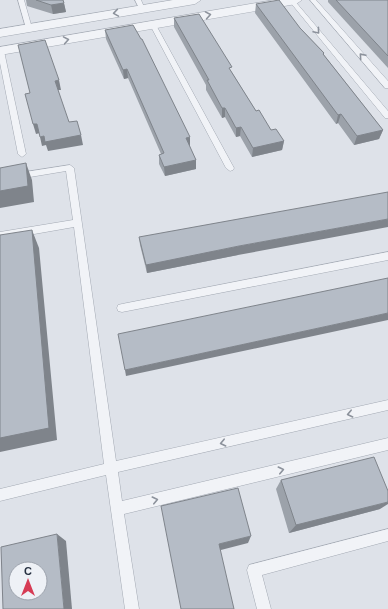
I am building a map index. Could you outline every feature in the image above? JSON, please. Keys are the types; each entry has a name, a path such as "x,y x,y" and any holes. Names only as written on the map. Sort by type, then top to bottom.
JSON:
{"street":[{"path":"0,32 80,19 140,4 195,0"},
{"path":"0,51 294,0"},
{"path":"80,19 87,36"}],"lane":[{"path":"21,0 29,28"},
{"path":"294,0 388,116"},
{"path":"313,0 388,86"},
{"path":"153,25 230,168"},
{"path":"0,51 22,154"},
{"path":"0,179 70,168 132,609"},
{"path":"0,236 78,223"},
{"path":"122,308 388,256"},
{"path":"0,495 111,468 388,405"},
{"path":"117,509 388,444"},
{"path":"264,609 254,570 388,535"}],"building":[{"path":"36,0 63,0 64,3 51,5"},
{"path":"279,0 300,28 324,53 323,54 383,130 357,136 341,114 338,115 256,4"},
{"path":"336,0 388,0 388,56"},
{"path":"199,14 232,67 229,68 256,111 259,110 271,130 276,129 284,141 253,148 241,127 236,128 225,108 222,108 207,80 209,80 174,18"},
{"path":"133,25 142,39 190,137 186,138 196,160 164,167 159,155 164,153 127,69 123,70 105,30"},
{"path":"45,40 59,80 55,81 69,122 77,121 81,135 45,142 44,136 40,137 37,124 33,124 25,94 30,93 18,45"},
{"path":"26,163 28,186 0,191 0,168"},
{"path":"388,192 388,219 239,246 146,265 139,237"},
{"path":"32,230 49,428 0,438 0,235"},
{"path":"388,278 388,313 125,370 118,334"},
{"path":"374,457 388,491 388,502 296,525 281,480"},
{"path":"238,488 251,536 219,544 234,609 181,609 161,506"},
{"path":"57,534 64,609 3,609 1,547"}]}
